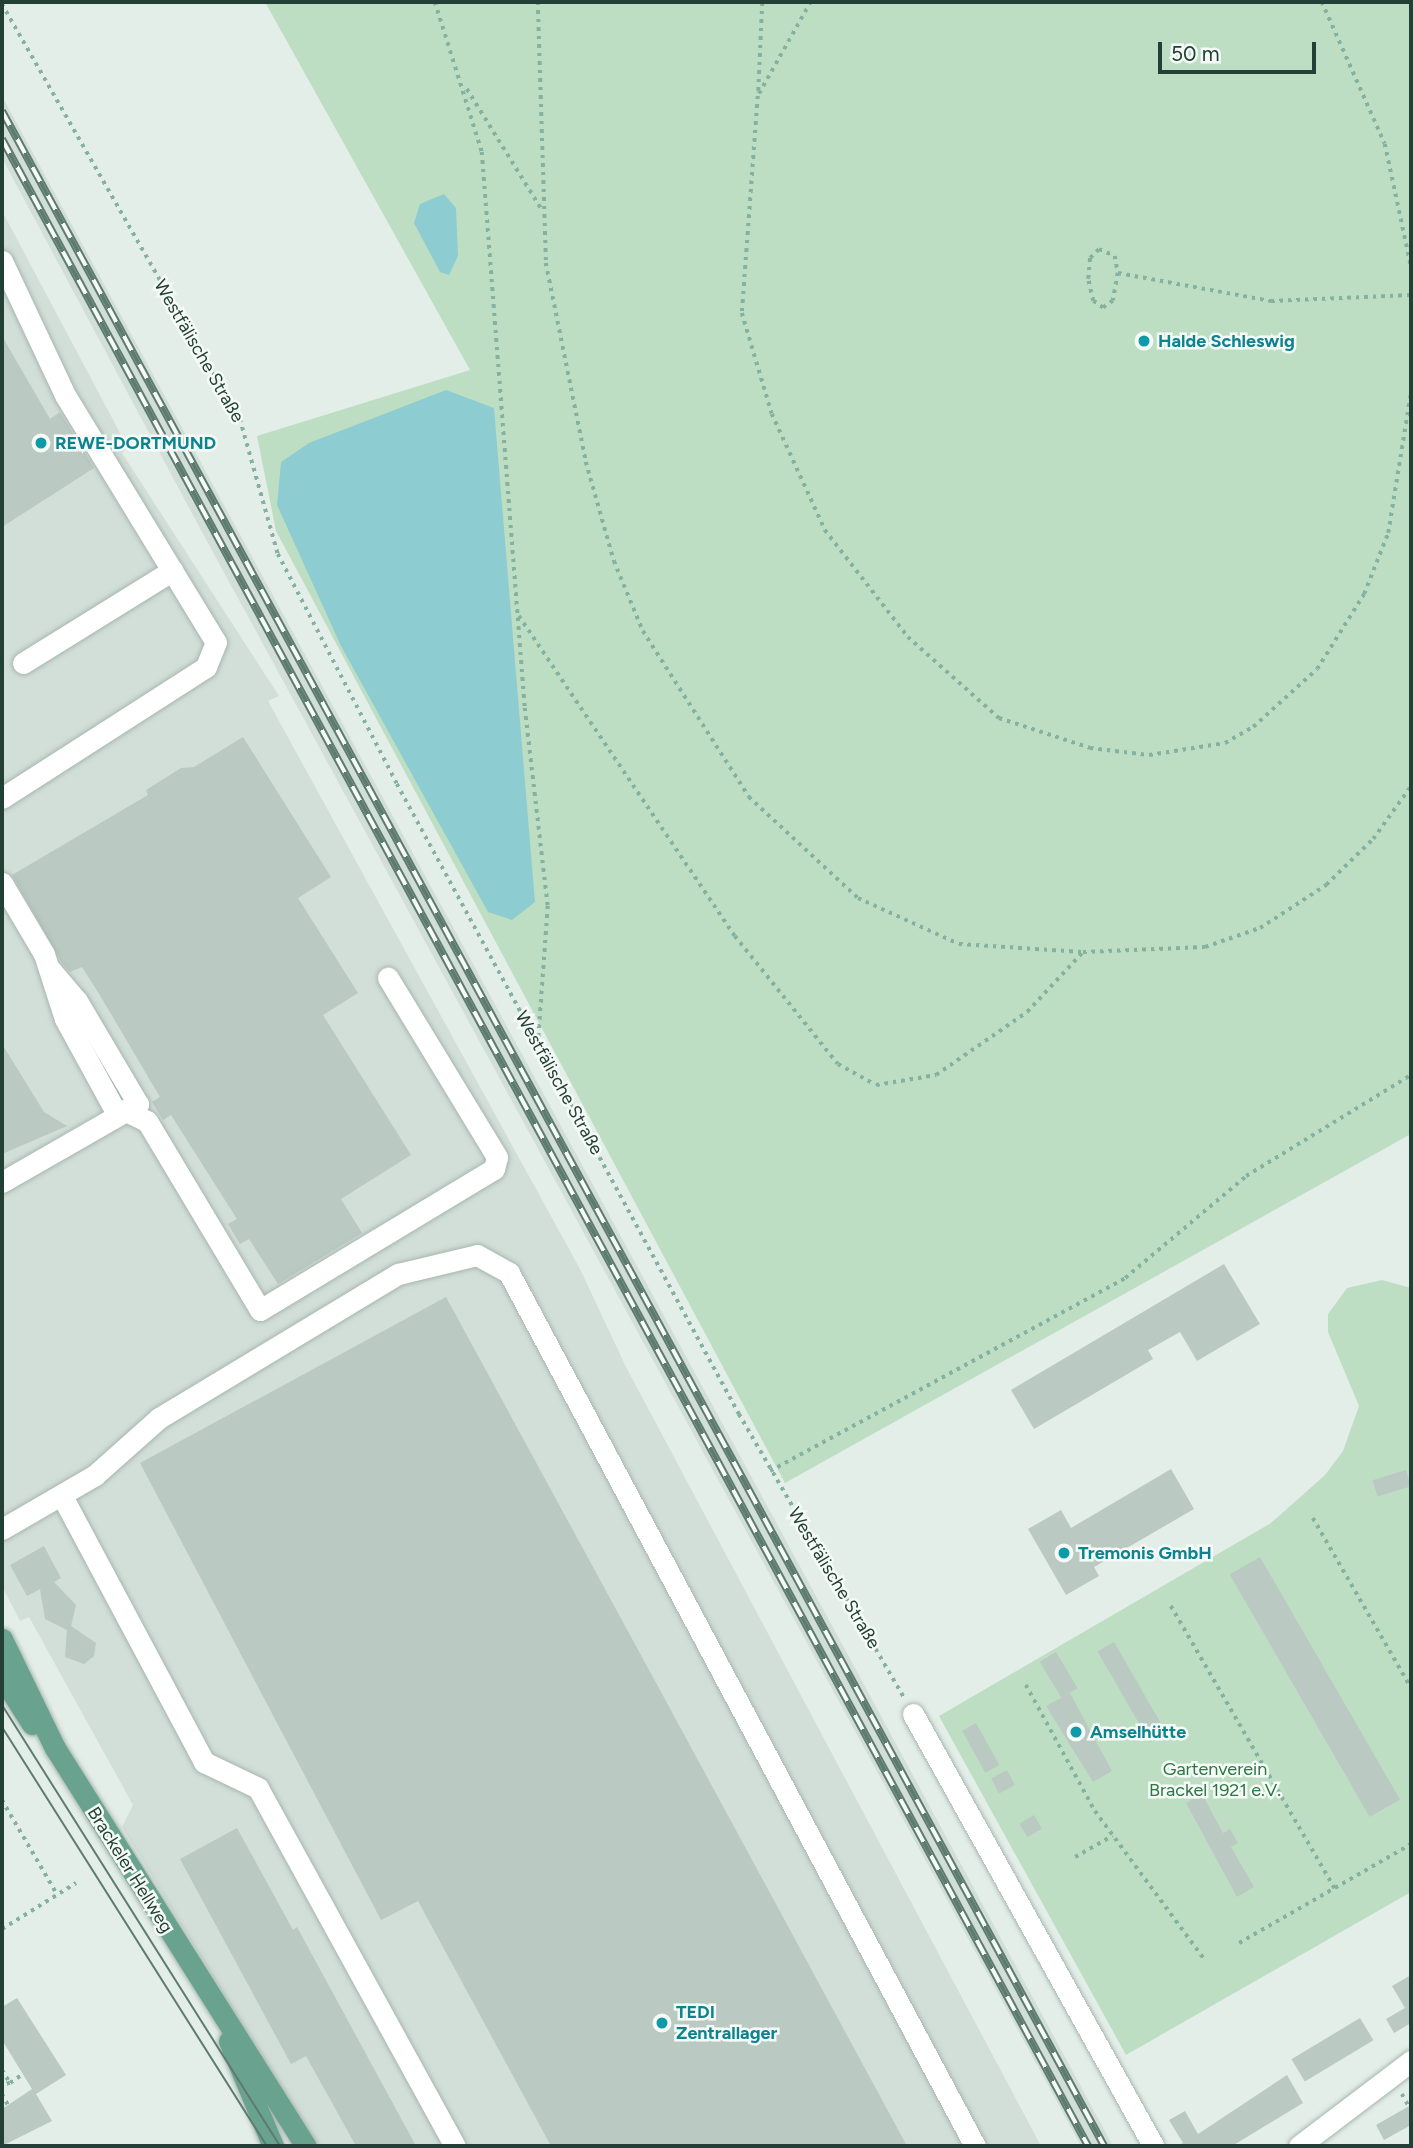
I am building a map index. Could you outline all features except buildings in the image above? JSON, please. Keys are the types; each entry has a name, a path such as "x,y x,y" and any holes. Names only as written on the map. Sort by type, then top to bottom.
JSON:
{"main road":[{"name":"Brackeler Hellweg","path":"2,1639 55,1748"},
{"name":"Brackeler Hellweg","path":"2,1677 55,1748 206,1992 306,2146"},
{"name":"Brackeler Hellweg","path":"206,1992 273,2146"},
{"name":"Brackeler Hellweg","path":"246,2082 294,2127"}],"street":[{"path":"2,261 65,395 216,642 206,667 2,798"},
{"path":"23,663 173,570"},
{"path":"2,883 50,969 77,1001 127,1109 147,1121 260,1310 494,1169 497,1157 388,978"},
{"path":"2,1182 127,1109"},
{"path":"2,1529 62,1496 159,1418 398,1274 477,1255 509,1273 975,2146"},
{"path":"62,1496 204,1762 258,1788 455,2146"},
{"path":"913,1714 1153,2146"},
{"path":"1299,2146 1411,2060"}],"path":[{"path":"435,2 464,84 482,152 518,615 548,906 538,1046"},
{"path":"538,2 546,262 586,462 614,561 643,631 749,797 858,898 942,938 1083,952 1205,947 1260,928 1326,885 1373,839 1411,786"},
{"path":"762,2 742,313 772,414 825,530 867,592 999,718 1090,748 1149,755 1225,743 1253,727 1317,669 1364,594 1388,533 1411,391"},
{"path":"758,96 811,2"},
{"path":"1322,2 1381,133 1411,266"},
{"name":"Westfälische Straße","path":"2,4 240,419 278,554 538,1046 770,1471 913,1714"},
{"path":"464,84 505,142 543,213"},
{"path":"1110,250 1118,273 1113,301 1098,306 1088,279 1093,253 1110,250"},
{"path":"1118,273 1271,301 1411,295"},
{"path":"518,615 735,936 838,1064 876,1085 936,1075 1027,1012 1083,952"},
{"path":"770,1471 1125,1278 1246,1175 1411,1075"},
{"path":"1313,1518 1411,1688"},
{"path":"1171,1606 1335,1889"},
{"path":"1026,1685 1112,1836 1205,1960"},
{"path":"2,1800 57,1894"},
{"path":"1075,1857 1112,1836"},
{"path":"1239,1943 1411,1844"},
{"path":"2,1929 76,1883"},
{"path":"2,2070 9,2083"},
{"path":"2,2086 23,2074"},
{"path":"2,2094 8,2105"}],"shaded area":[{"path":"2,96 1113,2146 1081,2146 202,532 2,158"},
{"path":"2,211 128,448 122,453 279,696 268,701 580,1269 626,1367 1041,2146 316,2146 122,1827 133,1805 29,1617 20,1621 2,1586"}],"green space":[{"path":"265,2 1411,2 1411,1134 785,1483 276,531 257,436 470,370"},
{"name":"Gartenverein Brackel 1921 e.V.","path":"1382,1280 1411,1288 1411,1892 1126,2055 939,1716 1271,1523 1325,1475 1343,1451 1359,1406 1328,1332 1328,1314 1347,1288"}],"water":[{"path":"444,194 456,208 458,256 449,275 440,272 414,223 420,204"},
{"path":"446,390 494,408 535,902 512,920 488,912 341,646 277,505 281,462 309,443"}],"tram line":[{"path":"2,1705 280,2146"},
{"path":"2,1727 267,2146"}],"railway":[{"path":"2,111 1104,2146"},
{"path":"2,139 1088,2146"}],"place":[{"name":"Halde Schleswig","path":"1144,341"},
{"name":"REWE-DORTMUND","path":"41,443"},
{"name":"Tremonis GmbH","path":"1064,1553"},
{"name":"Amselhütte","path":"1076,1732"},
{"name":"TEDI Zentrallager","path":"662,2023"}]}
